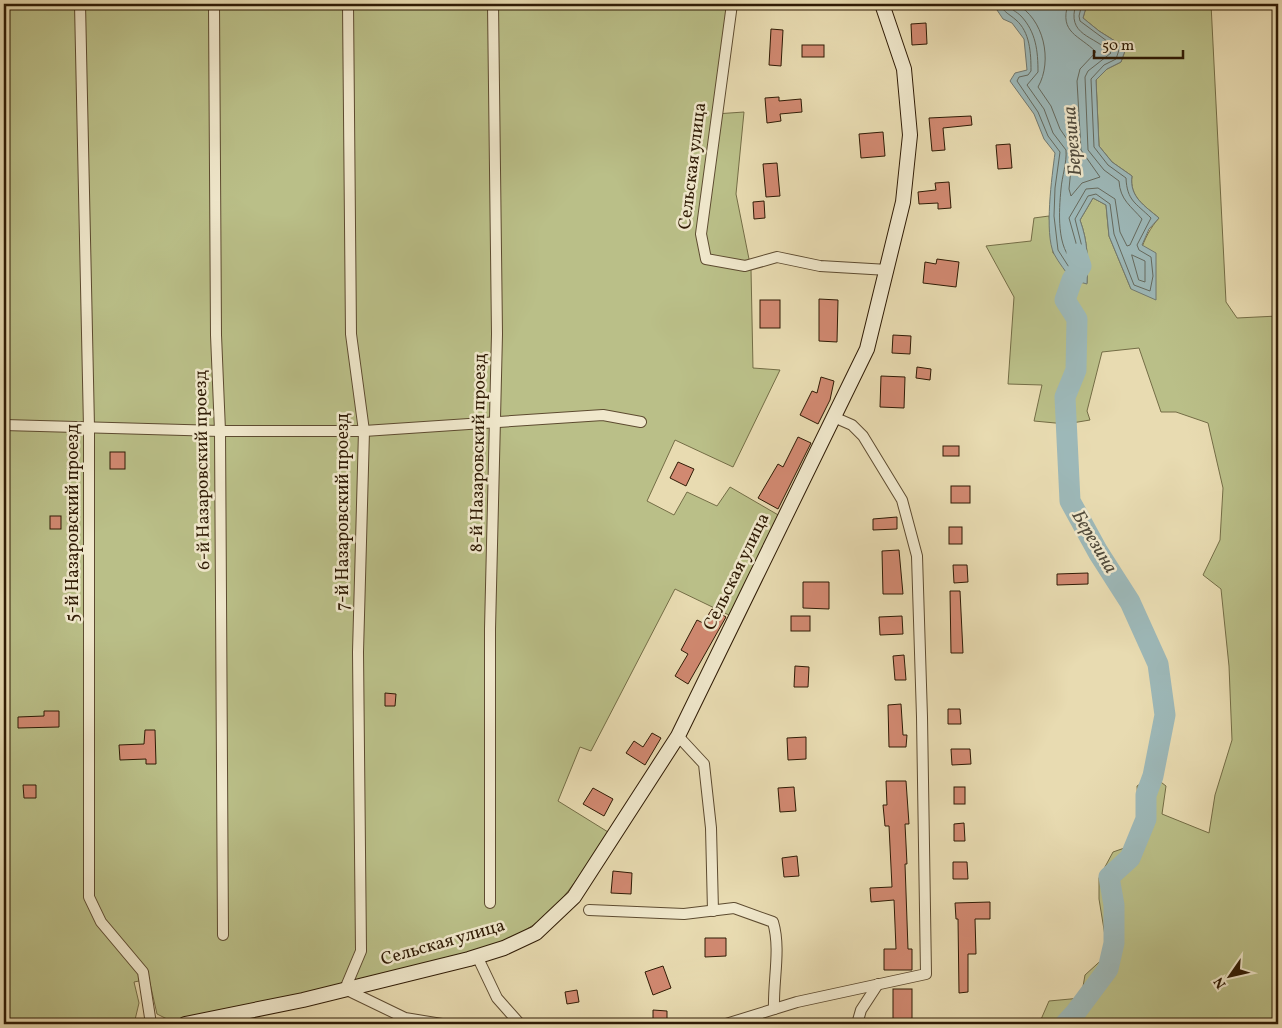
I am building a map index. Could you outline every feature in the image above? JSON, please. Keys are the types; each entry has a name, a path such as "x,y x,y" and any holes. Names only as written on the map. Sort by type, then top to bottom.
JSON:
{"street":[{"name":"5-й Назаровский проезд","path":"80,4 89,427 89,897 101,922 143,972 151,1024"},
{"name":"6-й Назаровский проезд","path":"214,4 216,335 220,431 223,935"},
{"name":"7-й Назаровский проезд","path":"345,988 361,951 358,652 364,430 351,334 348,4"},
{"name":"8-й Назаровский проезд","path":"490,903 490,629 498,334 492,4"},
{"name":"Сельская улица","path":"185,1024 294,1002 477,956 504,948 536,933 574,897 678,736 807,471 836,418 867,349 888,270 820,266 777,257 745,266 706,259 701,234 732,4"},
{"path":"882,4 904,69 910,135 903,202 888,270"},
{"path":"4,425 220,431 364,430 603,415 641,422"},
{"path":"727,1024 797,1002 926,974 917,556 902,500 863,436 852,425 836,418"},
{"path":"678,736 704,764 711,828 713,911"},
{"path":"589,910 684,914 734,908 773,922 778,937 774,1009"},
{"path":"477,956 497,998 520,1024"},
{"path":"857,1024 860,1010 878,984"},
{"path":"345,988 405,1018 442,1024"}],"green space":[{"path":"4,4 728,4 715,114 744,112 736,194 751,269 753,368 780,370 733,467 675,440 647,501 674,515 687,492 717,506 730,487 780,516 731,616 675,589 591,751 580,747 558,801 608,832 569,890 541,919 524,931 479,951 236,1010 171,1021 157,1014 149,979 134,982 139,1003 134,1024 4,1024"},
{"path":"1087,4 1211,4 1226,302 1237,318 1278,316 1278,1024 1039,1024 1049,1001 1081,998 1085,975 1108,954 1099,899 1099,878 1113,852 1133,845 1139,822 1137,786 1153,776 1166,786 1162,814 1209,833 1215,795 1232,740 1229,666 1221,589 1203,575 1220,540 1223,488 1208,423 1176,412 1161,412 1139,348 1102,352 1087,411 1090,420 1066,424 1034,421 1042,385 1008,384 1014,297 986,246 1031,241 1034,218 1049,216 1053,253 1087,283 1087,251 1080,220 1093,198 1106,205 1109,236 1131,289 1144,242 1159,218 1139,200 1133,190 1132,176 1112,162 1099,146 1096,80 1107,69 1121,62 1126,48 1099,31 1083,18"}],"water":[{"path":"993,4 1087,4 1083,18 1099,31 1126,48 1121,62 1107,69 1096,80 1099,146 1112,162 1132,176 1133,190 1139,200 1159,218 1149,229 1142,245 1156,253 1156,300 1131,289 1109,236 1106,205 1093,198 1080,220 1087,251 1087,284 1072,280 1054,254 1051,245 1049,219 1055,153 1044,139 1034,114 1010,81 1015,73 1027,70 1024,39 1012,23 1003,19"}],"building":[{"path":"926,23 927,44 912,45 911,24"},
{"path":"771,29 783,30 781,66 769,65"},
{"path":"802,45 824,45 824,57 802,57"},
{"path":"779,97 779,101 801,99 802,112 780,114 781,121 767,123 765,98"},
{"path":"971,116 972,125 943,128 945,150 932,151 929,118"},
{"path":"883,132 885,156 861,158 859,134"},
{"path":"1010,144 1012,168 998,169 996,145"},
{"path":"777,163 780,196 766,197 763,164"},
{"path":"949,182 951,208 938,209 938,203 919,204 918,192 936,190 935,183"},
{"path":"764,201 765,218 754,219 753,202"},
{"path":"937,259 959,262 956,287 923,283 925,262 936,264"},
{"path":"819,299 838,300 837,342 819,341"},
{"path":"760,300 780,300 780,328 760,328"},
{"path":"893,335 911,336 910,354 892,353"},
{"path":"917,367 931,369 930,380 916,378"},
{"path":"881,376 905,377 904,408 880,407"},
{"path":"821,377 834,381 830,400 818,424 800,415 812,391 817,393"},
{"path":"798,437 811,443 778,509 758,498 778,464 783,467"},
{"path":"943,446 959,446 959,456 943,456"},
{"path":"110,452 125,452 125,469 110,469"},
{"path":"678,462 694,469 686,486 670,478"},
{"path":"951,486 970,486 970,503 951,503"},
{"path":"50,516 61,516 61,529 50,529"},
{"path":"897,517 897,529 873,530 873,519"},
{"path":"949,527 962,527 962,544 949,544"},
{"path":"899,550 903,594 883,594 882,551"},
{"path":"953,565 967,565 968,582 954,583"},
{"path":"1088,573 1088,584 1057,585 1057,574"},
{"path":"803,582 829,582 829,609 803,608"},
{"path":"950,591 960,591 963,653 951,653"},
{"path":"712,609 726,617 688,684 675,676 688,654 681,650 697,620 703,623"},
{"path":"791,616 810,616 810,631 791,631"},
{"path":"902,616 903,634 880,635 879,617"},
{"path":"904,655 906,680 895,680 893,656"},
{"path":"795,666 809,667 808,687 794,687"},
{"path":"385,693 396,694 395,706 385,706"},
{"path":"901,704 903,735 907,735 906,747 889,747 888,705"},
{"path":"948,709 960,709 961,724 948,724"},
{"path":"44,711 59,711 59,727 18,728 18,717 44,716"},
{"path":"145,730 155,730 156,764 146,764 146,759 120,760 119,745 144,744"},
{"path":"652,733 661,738 645,765 626,753 634,741 643,747"},
{"path":"806,737 806,759 788,760 787,738"},
{"path":"951,749 970,749 971,764 952,765"},
{"path":"886,781 906,781 909,824 905,824 907,864 905,864 908,949 912,949 912,970 884,970 884,949 896,949 894,900 871,902 870,888 892,887 889,826 885,826 883,805 887,805"},
{"path":"23,785 36,785 36,798 24,798"},
{"path":"794,787 796,811 780,812 778,788"},
{"path":"954,787 965,787 965,804 954,804"},
{"path":"593,788 613,799 604,816 583,804"},
{"path":"964,823 965,841 954,841 954,824"},
{"path":"797,856 799,876 784,877 782,858"},
{"path":"953,862 967,862 968,879 953,879"},
{"path":"613,871 632,873 631,894 611,893"},
{"path":"990,902 990,919 975,919 976,954 968,954 968,992 959,993 958,919 956,919 955,903"},
{"path":"705,938 726,938 726,956 705,957"},
{"path":"663,966 671,988 653,995 645,972"},
{"path":"893,989 912,989 912,1019 893,1019"},
{"path":"577,990 579,1002 567,1004 565,992"},
{"path":"653,1010 667,1011 667,1021 653,1020"}],"waterway":[{"name":"Березина","path":"1065,1024 1108,969 1114,943 1114,905 1109,877 1130,858 1146,819 1146,795 1153,776 1165,715 1158,664 1130,602 1098,552 1070,501 1065,397 1076,370 1077,319 1065,300 1072,280 1081,266 1077,254"}]}
